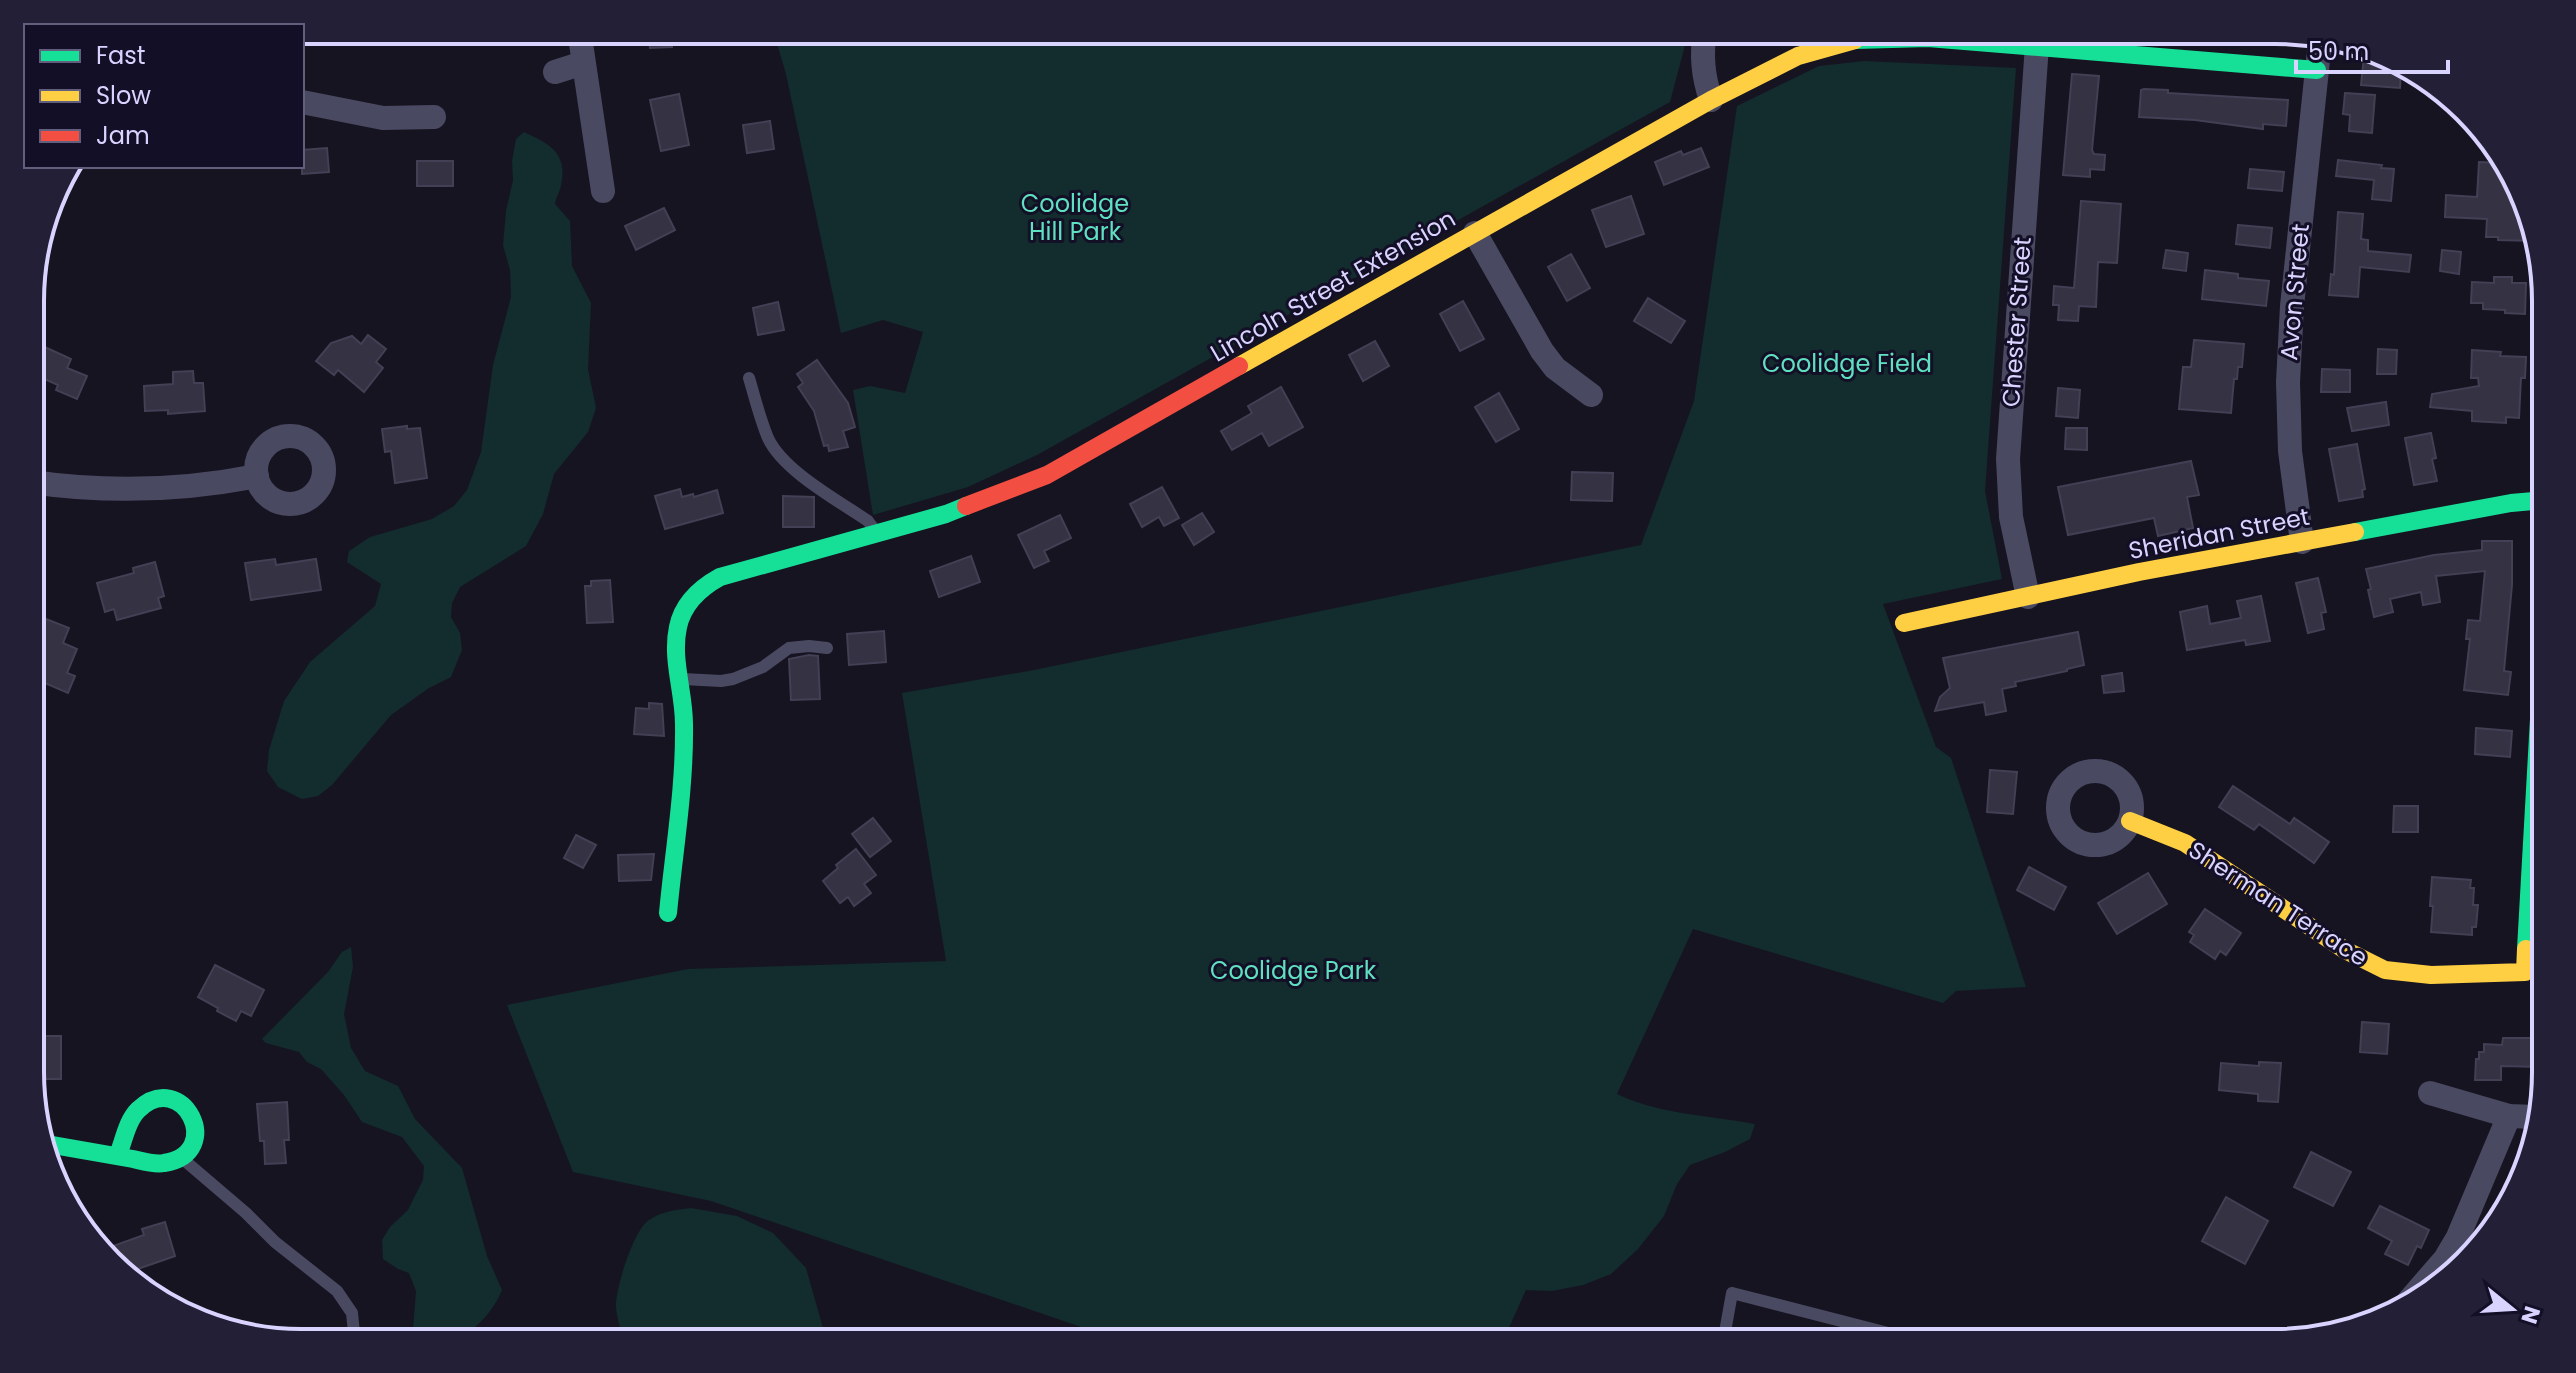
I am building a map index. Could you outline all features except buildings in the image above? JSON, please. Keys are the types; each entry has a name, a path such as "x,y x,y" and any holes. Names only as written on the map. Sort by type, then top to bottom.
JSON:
{"street":[{"path":"581,44 603,191"},
{"path":"1703,44 1703,69 1711,100"},
{"name":"Lincoln Street Extension","path":"668,913 682,762 683,703 676,657 679,623 690,598 699,589 720,577 878,535 973,505 1071,464 1711,100 1785,63 1839,44"},
{"name":"Chester Street","path":"2028,597 2011,517 2008,459 2040,44"},
{"name":"Lincoln Street Extension","path":"2077,44 2317,70"},
{"name":"Avon Street","path":"2302,542 2292,466 2288,382 2292,306 2319,48"},
{"path":"555,72 583,63"},
{"path":"304,102 383,118 434,117"},
{"path":"1475,233 1542,351 1555,368 1591,395"},
{"path":"45,483 125,491 184,488 257,476"},
{"name":"Sheridan Street","path":"1904,623 2139,572 2532,501"},
{"name":"Sherman Terrace","path":"2130,821 2185,843 2345,950 2385,970 2431,975 2525,972 2532,848"},
{"path":"2430,1093 2509,1116 2528,1117"},
{"path":"55,1145 161,1164 172,1163 182,1158 196,1139 193,1115 183,1104 172,1099 149,1101 140,1108 118,1155"},
{"path":"2430,1276 2458,1237 2509,1116"}],"lane":[{"path":"749,378 769,440 781,455 812,484 868,521 878,535"},
{"path":"680,678 733,679 763,667 789,648 827,648"},
{"path":"182,1158 275,1242 337,1291 352,1313 354,1329"},
{"path":"1726,1328 1732,1293 1869,1328"}],"green space":[{"name":"Coolidge Hill Park","path":"777,44 1685,44 1670,102 1037,455 968,487 873,515 853,390 870,386 905,393 923,332 883,320 841,333"},
{"name":"Coolidge Park","path":"1864,61 2016,68 1985,491 2002,579 1883,604 1936,747 1951,758 2026,987 1956,991 1943,1003 1693,929 1617,1094 1668,1110 1755,1124 1750,1139 1690,1165 1677,1184 1664,1216 1638,1249 1611,1274 1583,1285 1552,1291 1526,1290 1509,1328 1086,1329 711,1201 573,1172 507,1005 688,969 946,961 902,693 1034,670 1641,545 1694,401 1737,106 1819,66"},
{"path":"524,132 549,145 562,164 561,185 555,204 570,221 572,266 591,303 588,369 596,408 588,432 554,474 543,514 526,546 460,587 452,603 451,617 460,633 462,650 451,677 429,688 391,715 332,785 318,796 302,799 278,787 267,771 269,750 284,701 310,662 375,606 381,584 347,562 349,551 370,537 432,519 454,506 467,490 481,452 493,365 511,297 510,270 503,245 516,139"},
{"path":"351,947 353,967 344,1014 351,1048 365,1071 398,1086 415,1119 462,1168 487,1256 502,1290 495,1304 472,1329 413,1329 416,1291 409,1273 383,1259 382,1240 390,1227 408,1210 423,1180 424,1166 402,1137 362,1122 321,1069 307,1062 299,1052 266,1043 262,1039 328,972 342,952"},
{"path":"691,1208 737,1216 773,1233 806,1268 823,1329 621,1329 617,1298 622,1274 637,1235 649,1220 675,1210"}],"traffic: fast":[{"path":"2001,44 2317,70"},
{"path":"2355,532 2532,501"},
{"path":"668,913 684,748 676,639 680,618 688,604 699,591 720,577 966,506"},
{"path":"2526,949 2532,843"},
{"path":"55,1145 164,1163 183,1156 193,1144 195,1130 191,1117 182,1105 169,1099 154,1100 134,1114 118,1155"}],"traffic: slow":[{"path":"1239,366 1711,100 1798,56 1841,44"},
{"path":"1904,623 2139,572 2355,532"},
{"path":"2130,821 2185,843 2345,950 2385,970 2431,975 2525,972 2526,949"}],"traffic: jam":[{"path":"966,506 1047,475 1239,366"}],"park label":[{"name":"Coolidge Field","path":"1847,364"}]}
